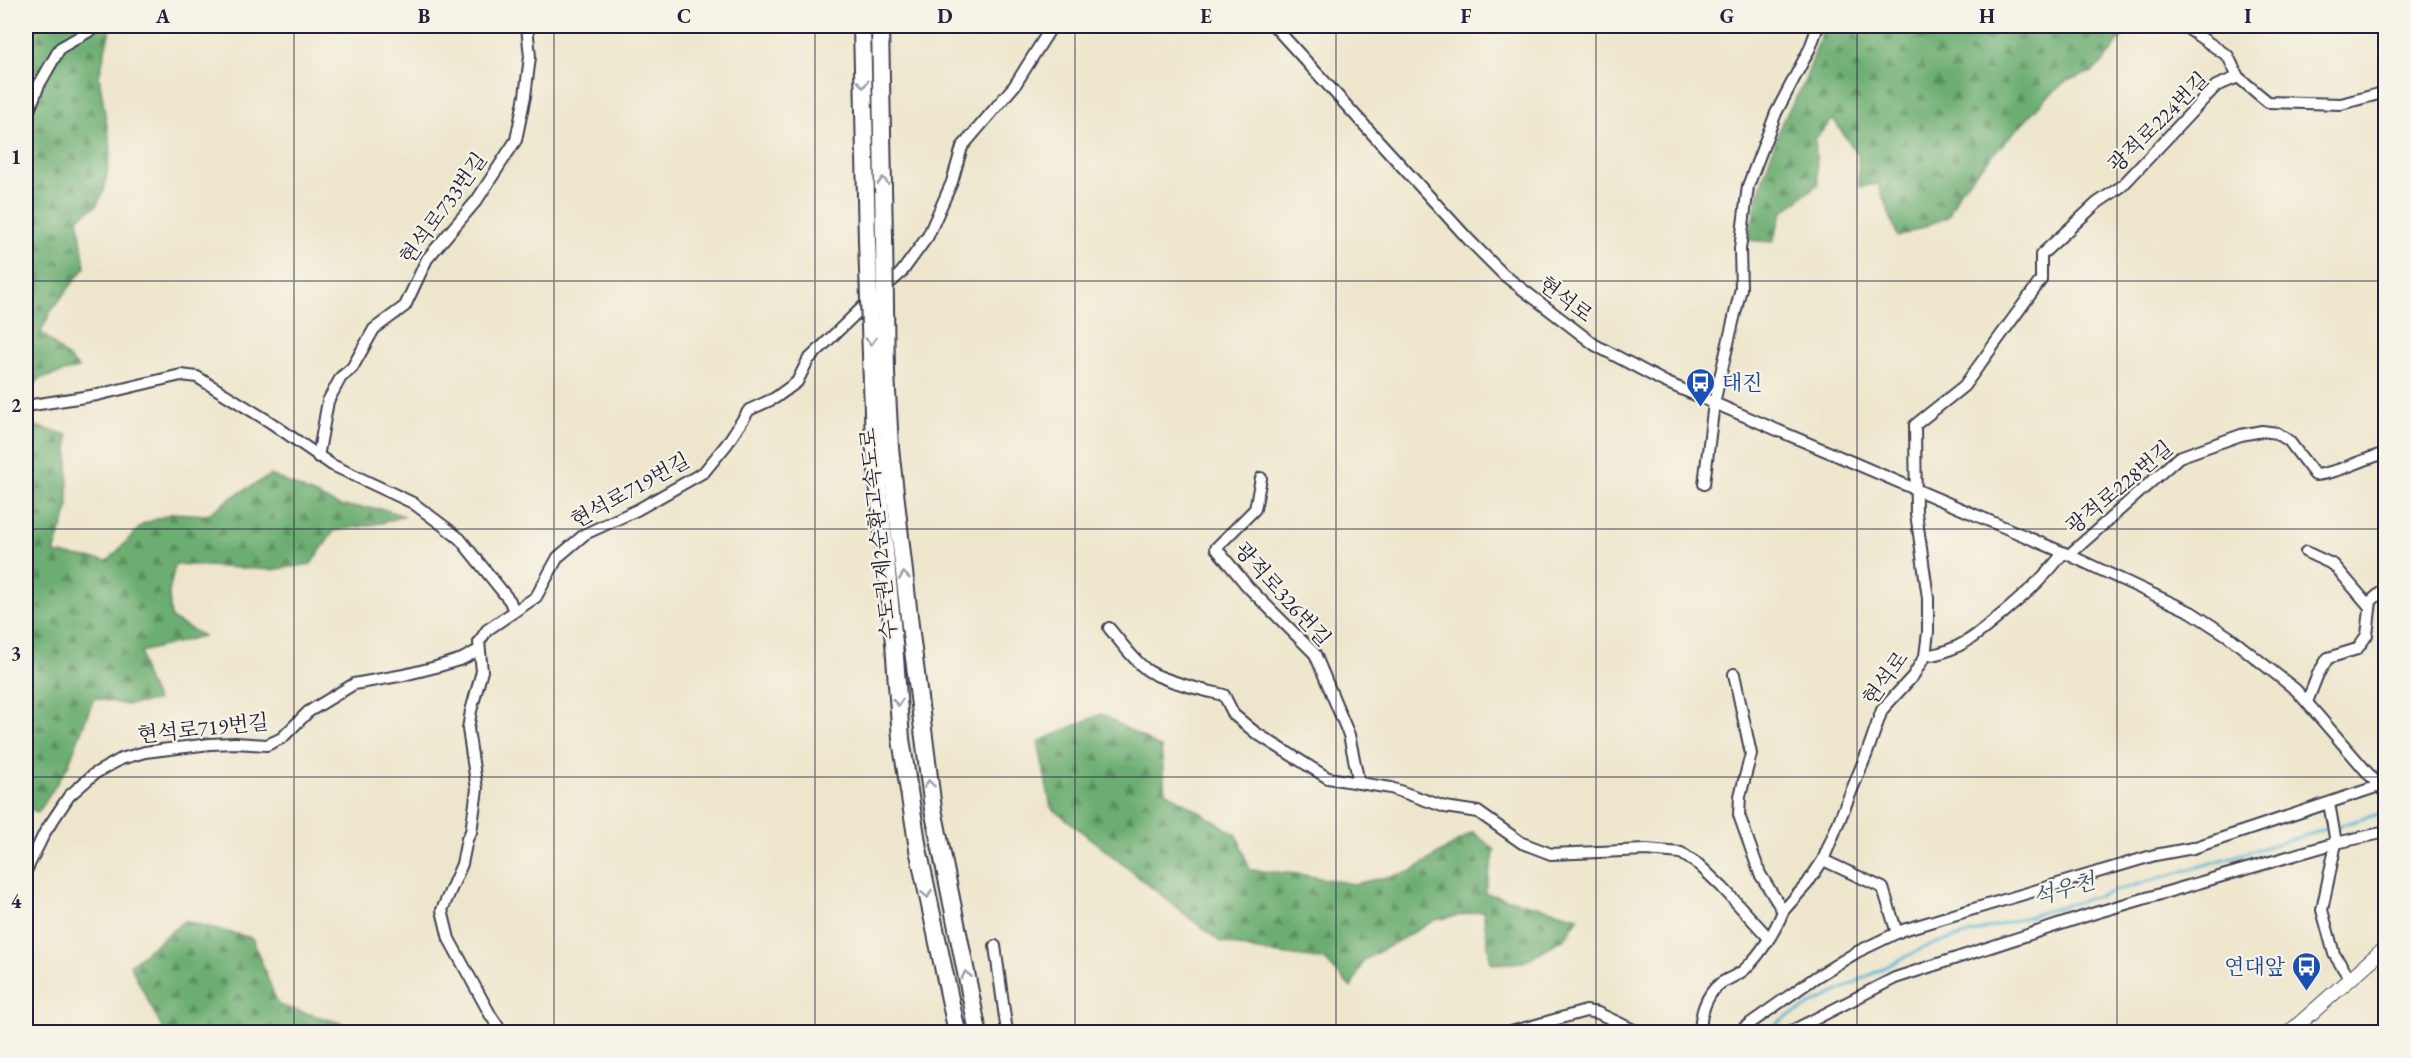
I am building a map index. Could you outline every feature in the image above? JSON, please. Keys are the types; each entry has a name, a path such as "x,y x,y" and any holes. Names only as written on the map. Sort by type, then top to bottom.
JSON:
{"highway":[{"name":"수도권제2순환고속도로","path":"862,26 890,448 911,634 933,809 978,1032"},
{"name":"수도권제2순환고속도로","path":"881,26 873,440 894,643 901,739 918,849 957,1032"}],"main road":[{"path":"2290,1032 2385,947"}],"street":[{"path":"26,118 39,85 60,48 98,26"},
{"name":"현석로733번길","path":"318,457 328,401 340,377 352,368 374,329 405,306 427,259 477,200 516,140 530,57 527,26"},
{"name":"현석로719번길","path":"26,872 45,832 69,796 94,774 121,759 145,752 210,744 267,745 282,738 308,712 354,684 404,675 462,659 478,650 479,642 487,630 536,597 558,557 585,534 637,510 704,472 727,444 749,410 774,398 798,382 808,360 868,301 902,273 928,236 942,208 962,147 1015,85 1052,26"},
{"name":"현석로","path":"1274,26 1469,240 1504,275 1565,324 1612,356 1714,403 2173,602 2206,621 2281,677 2307,702 2383,789"},
{"path":"1704,484 1714,403 1741,288 1740,249 1748,186 1776,113 1810,48 1818,26"},
{"name":"광적로224번길","path":"2184,26 2228,56 2238,77 2268,102 2340,104 2385,92"},
{"name":"광적로224번길","path":"1916,490 1915,425 1964,386 2041,280 2042,255 2097,203 2122,186 2216,86 2238,77"},
{"path":"26,406 97,395 182,375 197,377 270,422 318,457 413,503 460,539 510,602 514,612"},
{"name":"광적로228번길","path":"2066,554 2180,457 2241,435 2262,431 2277,433 2289,441 2315,474 2326,474 2385,453"},
{"name":"광적로326번길","path":"1262,478 1255,509 1216,548 1248,587 1315,654 1349,735 1359,783"},
{"path":"1916,490 1916,513 1928,598 1928,633 1925,656"},
{"path":"2306,552 2334,566 2370,607"},
{"name":"현석로","path":"1783,911 1807,884 1823,860 1868,753 1882,710 1913,676 1925,656 1940,655 1955,649 1980,634 2038,583 2066,554"},
{"path":"2307,702 2318,674 2328,658 2357,649 2367,635 2371,601 2385,588"},
{"path":"1109,628 1148,671 1224,696 1234,715 1256,733 1328,778 1391,788 1445,807 1478,812 1522,843 1551,854 1646,850 1681,853 1699,865 1722,887 1768,937"},
{"path":"478,650 482,671 468,729 477,789 471,832 467,839 462,864 442,910 449,939 490,1016 502,1032"},
{"path":"1701,1032 1708,997 1720,984 1744,971 1761,951 1779,923 1783,911 1760,874 1739,815 1740,796 1750,754 1734,674"},
{"path":"1738,1032 1816,977 1857,952 1897,933 2156,855 2193,848 2329,802 2383,789"},
{"path":"2329,802 2336,843 2322,910 2334,954 2350,979"},
{"path":"1790,1032 1895,978 2095,913 2336,843 2385,832"},
{"path":"1823,860 1883,888 1897,933"},
{"path":"995,946 1007,1032"},
{"path":"1511,1032 1586,1011 1598,1013 1638,1032"}],"green space":[{"path":"26,26 108,26 110,30 99,76 111,149 104,191 96,206 78,218 85,267 51,311 41,332 79,368 39,379 26,397"},
{"path":"1824,26 2134,26 2092,72 2066,81 2044,100 1960,190 1948,217 1898,237 1878,184 1859,187 1858,155 1833,119 1815,139 1818,184 1782,213 1773,242 1748,240 1759,191 1782,122 1804,84"},
{"path":"26,411 35,426 68,435 68,509 54,553 108,561 143,524 173,513 207,515 234,496 271,475 340,506 383,509 404,516 381,523 334,531 311,564 272,570 175,564 169,593 171,618 203,636 141,652 144,673 157,701 127,705 94,698 68,766 38,813 26,806"},
{"path":"1101,714 1161,748 1165,791 1237,835 1250,870 1298,874 1354,884 1410,872 1473,832 1495,850 1485,893 1579,917 1565,938 1523,962 1491,964 1483,911 1435,920 1364,960 1351,988 1325,960 1258,951 1219,941 1051,807 1038,742"},
{"path":"184,921 252,938 278,1005 372,1032 164,1032 130,965"}],"waterway":[{"name":"석우천","path":"1767,1032 1781,1020 1927,946 2386,812"}],"place":[{"name":"태진","path":"1701,408"},
{"name":"연대앞","path":"2306,992"}]}
